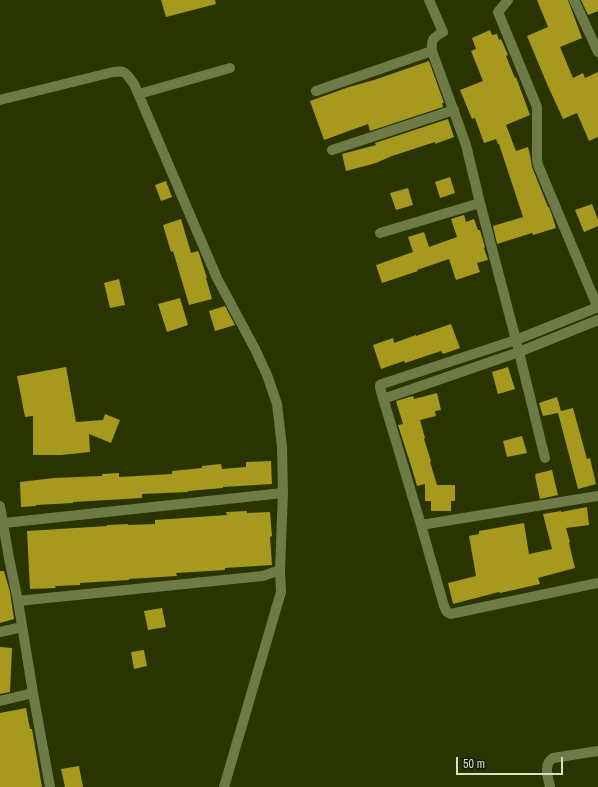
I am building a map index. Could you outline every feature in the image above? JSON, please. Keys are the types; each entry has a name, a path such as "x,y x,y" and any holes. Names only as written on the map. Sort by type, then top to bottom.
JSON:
{"street":[{"path":"429,0 443,32 435,36 432,51 466,145 545,458"},
{"path":"508,0 498,12 537,107 538,165 598,307 516,340 382,384 380,385 380,388 447,612 451,614 598,583"},
{"path":"574,0 598,52"},
{"path":"316,91 432,51"},
{"path":"138,94 230,68"},
{"path":"0,100 113,72 124,72 134,84 217,278 255,349 267,375 277,404 282,447 283,493 280,570 281,592 224,787"},
{"path":"332,150 454,110"},
{"path":"380,233 480,203"},
{"path":"383,399 519,352 598,320"},
{"path":"4,523 283,493"},
{"path":"421,525 598,496"},
{"path":"0,506 4,523 4,559 18,601 50,787"},
{"path":"18,601 263,576 280,570"},
{"path":"0,632 22,628"},
{"path":"0,701 33,693"},
{"path":"550,787 546,767 550,760 553,758 598,751"}],"building":[{"path":"161,0 215,0 216,4 166,17"},
{"path":"537,0 568,0 582,38 560,47 573,78 583,73 585,78 598,72 598,137 589,141 577,113 563,119 527,36 548,27"},
{"path":"581,0 598,0 598,11 588,15"},
{"path":"490,30 492,35 497,34 499,40 501,39 508,55 506,56 515,78 516,77 530,115 506,125 516,151 528,147 532,167 556,228 533,235 532,233 497,244 493,226 523,217 499,144 496,139 484,143 475,118 472,119 460,90 483,81 471,51 476,49 472,38"},
{"path":"429,61 444,103 442,103 443,107 370,131 368,124 324,140 310,101"},
{"path":"448,119 454,137 392,156 376,163 346,171 342,154 376,145 375,143"},
{"path":"450,177 455,193 440,198 435,182"},
{"path":"166,181 172,197 161,201 155,185"},
{"path":"408,188 413,205 396,210 390,193"},
{"path":"592,204 598,220 598,226 584,232 575,210"},
{"path":"464,215 466,222 474,219 478,230 480,230 485,247 488,260 477,263 480,272 456,280 449,259 382,283 376,265 413,252 408,237 424,232 429,247 457,237 451,219"},
{"path":"181,219 191,253 198,251 199,253 212,299 189,305 173,251 171,252 163,225"},
{"path":"119,279 125,305 110,308 104,283"},
{"path":"180,298 188,325 167,332 158,304"},
{"path":"225,306 235,325 215,331 209,311"},
{"path":"451,324 460,348 443,354 441,351 381,369 373,345 393,338 394,343"},
{"path":"66,367 76,422 103,420 105,414 120,420 111,443 89,434 90,452 61,455 33,455 33,416 25,417 17,376"},
{"path":"508,367 515,389 498,394 492,372"},
{"path":"437,393 441,410 435,411 436,416 420,420 437,485 455,485 455,501 451,501 451,511 431,511 431,501 425,501 425,484 417,486 398,425 403,424 396,401 413,396 414,399"},
{"path":"557,397 561,411 573,408 587,459 590,458 596,484 578,489 558,413 543,416 539,403"},
{"path":"522,436 527,453 507,457 503,441"},
{"path":"271,461 272,484 223,487 188,492 142,494 142,498 21,507 20,482 54,478 102,476 102,474 119,473 119,477 172,474 172,471 202,468 202,466 221,464 222,469 246,467 246,462"},
{"path":"552,470 558,495 540,499 535,474"},
{"path":"587,507 589,525 566,528 575,568 538,578 540,584 499,592 453,604 448,583 476,576 469,536 479,534 479,531 524,523 529,554 552,549 543,514"},
{"path":"247,511 247,513 270,512 272,565 225,568 225,570 176,573 177,576 80,583 80,585 55,586 56,588 30,589 27,531 107,525 155,524 155,520 227,515 226,512"},
{"path":"0,571 4,571 10,592 14,619 0,623"},
{"path":"162,608 166,627 148,630 144,611"},
{"path":"0,647 12,648 10,692 0,694"},
{"path":"144,650 147,666 134,669 131,652"},
{"path":"26,708 30,729 32,729 42,787 0,787 0,713"},
{"path":"79,766 83,787 65,787 61,769"}]}
